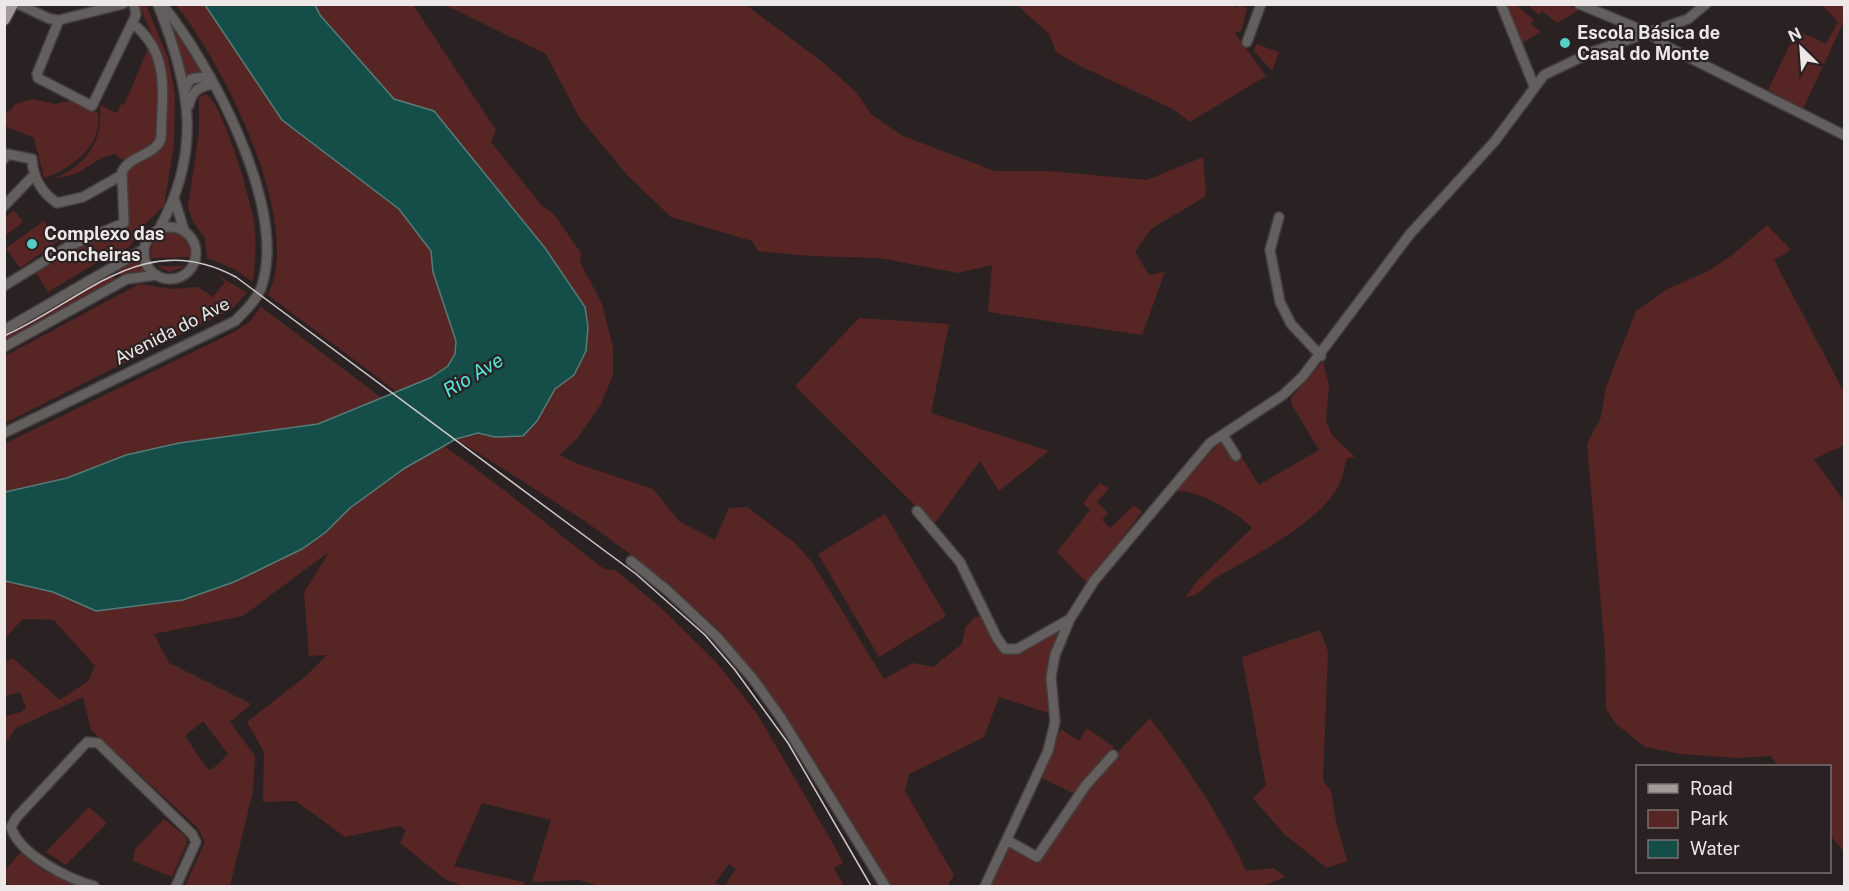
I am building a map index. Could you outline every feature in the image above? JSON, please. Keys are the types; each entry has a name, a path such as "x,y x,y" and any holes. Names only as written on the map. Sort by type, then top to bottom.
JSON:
{"main road":[{"path":"4,19 12,4"}],"street":[{"path":"18,4 50,19 59,20 123,4"},
{"path":"59,20 37,74 38,78 92,106 132,24 137,9 134,4"},
{"path":"160,4 185,90 189,114"},
{"name":"Avenida do Ave","path":"4,434 235,321 252,303 262,287 266,243 256,188 244,150 212,80 186,37 160,4"},
{"path":"1247,42 1261,4"},
{"path":"1501,4 1534,86"},
{"path":"1579,4 1649,33 1668,47 1845,135"},
{"path":"985,886 1047,751 1055,722 1051,677 1055,655 1070,619 1094,581 1210,443 1283,395 1321,356 1410,234 1496,141 1534,86 1557,67 1688,19 1704,5"},
{"path":"4,286 69,246 124,223 122,175 125,165 156,147 161,138 159,63 148,36 132,24"},
{"path":"185,90 191,79 212,80"},
{"path":"157,275 146,262 144,249 147,241 159,229 175,201 187,147 192,93 212,80"},
{"path":"4,159 8,154 32,159 34,175 46,196 57,203 83,197 122,175"},
{"path":"4,206 34,175"},
{"path":"4,347 127,279 157,275 165,278 181,277 194,265 197,252 195,243 184,230 175,201"},
{"path":"1279,217 1270,250 1280,302 1291,324 1321,356"},
{"path":"159,229 168,227 184,230"},
{"path":"4,330 144,249"},
{"path":"1223,435 1236,456"},
{"path":"917,511 960,562 997,638 1005,649 1017,649 1070,619"},
{"path":"631,561 668,591 717,637 753,679 781,718 885,886"},
{"path":"94,886 66,876 40,859 14,838 11,827 16,818 87,742 98,743 192,834 196,842 176,886"},
{"path":"1007,840 1037,857 1086,785 1113,755"}],"green space":[{"path":"1233,4 1237,8 1241,4 1247,8 1242,30 1235,33 1266,76 1190,122 1173,109 1080,66 1056,52 1049,34 1017,5"},
{"path":"139,5 146,5 168,58 175,94 174,145 164,206 142,227 130,246 111,259 108,256 48,292 34,269 66,252 126,226 129,223 127,171 130,166 156,151 165,70 159,50"},
{"path":"176,5 205,5 282,120 399,209 431,251 433,272 456,341 455,354 448,366 430,378 397,392 268,295 276,264 275,227 267,186 253,144 235,103 195,31"},
{"path":"315,5 413,5 496,130 491,142 542,206 553,213 581,253 580,262 602,304 613,348 613,375 601,404 577,439 559,455 578,464 653,489 679,521 715,540 729,508 747,507 794,542 812,562 884,679 913,663 933,667 962,644 965,628 975,617 983,617 998,645 1012,653 1030,647 1057,631 1059,635 1050,654 1049,713 999,697 984,737 909,774 905,791 954,875 949,883 950,886 889,886 884,874 785,714 717,628 637,559 585,521 456,439 481,434 523,436 537,421 555,389 574,375 434,111 394,99 320,14"},
{"path":"445,5 746,5 825,64 857,93 871,114 901,135 994,171 1047,171 1147,180 1203,157 1206,196 1151,229 1135,252 1149,275 1165,272 1142,335 988,312 992,265 958,273 880,258 810,256 758,251 752,241 671,217 628,176 579,117 546,54"},
{"path":"1505,5 1516,5 1534,20 1531,24 1541,32 1520,44"},
{"path":"1528,5 1566,5 1579,10 1557,23 1542,11 1539,15"},
{"path":"1822,5 1844,5 1844,21 1803,109 1768,90 1797,30 1826,44 1838,22"},
{"path":"165,17 174,24 201,71 184,76"},
{"path":"150,44 159,86 156,143 122,160 115,154 101,158 78,173 54,179 76,166 90,151 99,130 100,105 117,113 121,104 124,105"},
{"path":"1256,44 1279,52 1272,71 1254,51"},
{"path":"205,94 212,100 227,131 247,194 254,222 253,282 234,269 207,258 205,238 193,222 188,207 199,133 199,98"},
{"path":"33,99 55,104 73,100 98,113 98,125 90,146 65,169 44,178 34,138 5,126 4,113 11,110 15,104"},
{"path":"14,210 23,222 5,236 5,217"},
{"name":"Complexo das Concheiras","path":"44,221 58,241 20,268 6,248"},
{"path":"1767,225 1791,250 1774,260 1844,392 1844,445 1814,459 1844,501 1844,852 1831,836 1831,765 1777,765 1771,756 1739,758 1681,754 1645,747 1615,723 1606,709 1605,650 1587,444 1601,417 1606,387 1636,311 1666,290 1708,271 1731,256"},
{"path":"173,233 188,240 191,257 151,258 153,243 163,235"},
{"path":"138,256 145,272 123,279 117,269"},
{"path":"156,266 186,266 170,272"},
{"path":"111,272 117,283 5,345 4,332"},
{"path":"216,274 247,293 232,309 5,423 5,356 139,284 172,289 198,287 213,297 225,282"},
{"path":"261,307 382,398 318,424 179,443 67,478 5,492 4,444 234,332 250,321"},
{"path":"859,318 949,324 931,413 1049,451 999,491 980,461 934,524 795,386"},
{"path":"1323,361 1329,386 1326,421 1332,435 1355,457 1347,458 1339,485 1330,499 1302,525 1268,548 1214,579 1201,591 1185,598 1197,581 1252,528 1237,515 1216,503 1184,491 1175,491 1219,443 1224,445 1235,461 1243,459 1259,485 1319,450 1292,405 1291,398"},
{"path":"444,446 604,569 615,570 659,606 716,662 756,712 835,847 843,863 834,868 844,886 724,886 600,886 579,880 532,882 551,820 482,803 454,866 523,882 525,886 463,886 445,879 400,843 406,830 399,826 345,837 296,801 263,802 264,752 247,722 306,676 327,655 309,656 304,592 330,551 243,616 154,634 169,663 251,704 230,722 255,756 253,791 230,886 185,886 205,842 198,828 91,730 83,697 16,728 5,744 5,716 21,712 26,708 20,692 5,696 5,663 11,658 16,661 60,700 88,681 95,666 54,620 23,619 5,638 5,581 53,592 96,611 183,600 234,582 302,549 326,532 350,508 405,468","holes":["203,721 228,754 215,767 208,770 185,736","729,864 736,869 724,886 715,883"]},
{"path":"1100,483 1109,488 1097,502 1108,513 1102,520 1110,528 1134,505 1142,512 1087,583 1057,552 1090,510 1083,503"},
{"path":"885,514 946,616 879,657 818,554"},
{"path":"1320,630 1328,652 1323,781 1331,791 1336,822 1347,861 1327,868 1284,834 1253,798 1266,785 1242,657"},
{"path":"1150,718 1202,792 1226,831 1246,871 1274,868 1285,877 1263,886 991,886 1010,846 1037,860 1087,787 1112,760 1117,759 1117,753"},
{"path":"1087,728 1114,747 1075,794 1040,777 1061,729 1079,741"},
{"path":"89,807 107,823 66,865 46,852"},
{"path":"164,819 186,837 187,843 172,877 133,861 135,849"},
{"path":"21,852 44,871 79,886 10,886 5,881 5,870"}],"water":[{"name":"Rio Ave","path":"205,5 315,5 320,15 394,99 434,111 545,248 585,307 588,327 586,351 574,375 555,389 537,421 523,436 495,437 478,433 456,439 405,468 350,508 326,532 302,549 234,582 183,600 96,611 53,592 5,581 5,492 67,478 126,455 179,443 318,424 430,378 448,366 455,354 456,341 433,272 431,251 399,209 282,120"}],"tram line":[{"path":"4,336 116,274 144,264 172,260 203,264 236,277 636,574 705,635 735,670 788,743 871,886"}],"place":[{"name":"Escola Básica de Casal do Monte","path":"1565,43"},
{"name":"Complexo das Concheiras","path":"32,244"}]}
